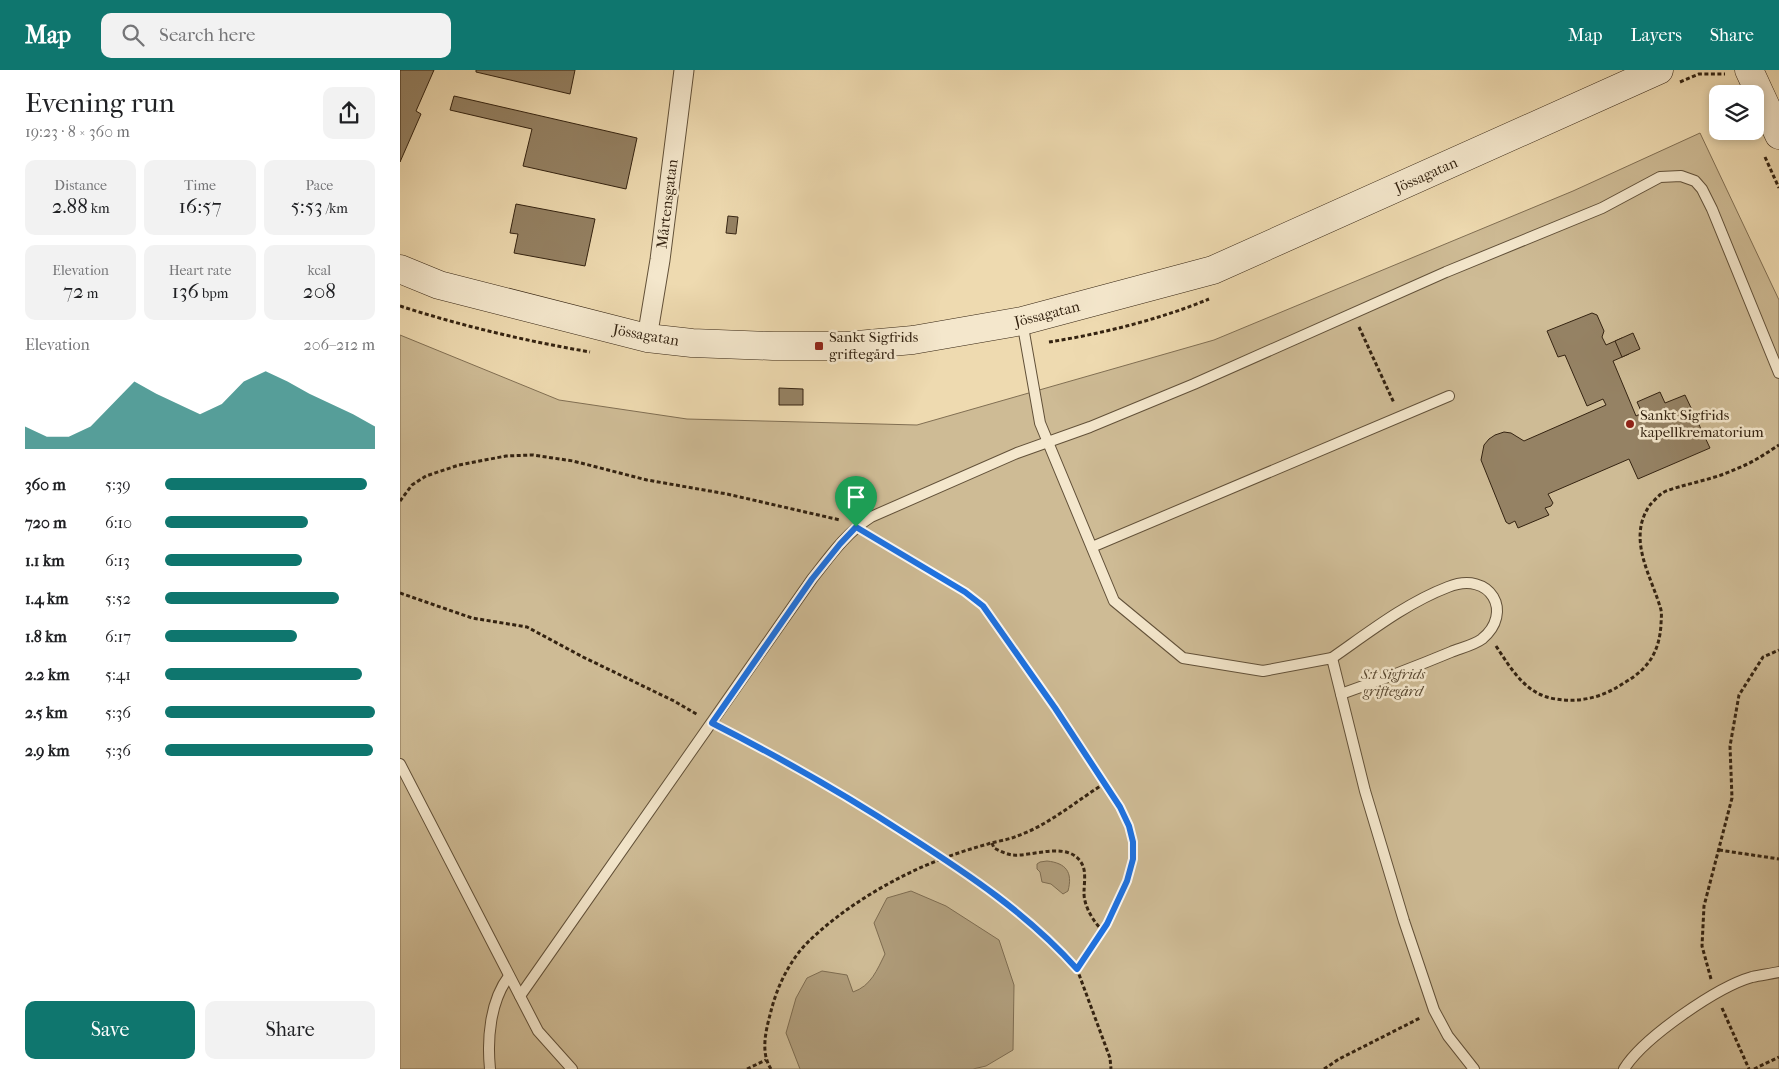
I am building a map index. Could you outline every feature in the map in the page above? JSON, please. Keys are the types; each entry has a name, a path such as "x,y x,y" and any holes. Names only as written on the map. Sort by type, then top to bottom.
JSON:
{"street":[{"name":"Mårtensgatan","path":"647,338 660,260 684,70"},
{"name":"Jössagatan","path":"400,269 439,286 647,338 692,343 846,346 913,340 1022,321 1213,270 1659,70"},
{"path":"1749,70 1772,146"}],"lane":[{"path":"520,996 613,866 812,579 856,527 871,517 1017,453 1049,443 1194,384 1446,272 1602,208 1660,176 1681,176 1695,181 1702,189 1712,209 1779,373"},
{"path":"1022,321 1040,423 1114,600 1183,658 1263,672 1332,658 1392,616 1447,587 1463,582 1479,584 1491,592 1497,611 1492,629 1480,640 1341,694"},
{"path":"1092,547 1449,396"},
{"path":"1332,658 1368,800 1404,921 1434,1010 1448,1036 1474,1069"},
{"path":"400,764 538,1031 572,1069"},
{"path":"1624,1069 1627,1063 1653,1038 1681,1016 1716,993 1751,978 1779,972"},
{"path":"490,1069 490,1031 495,1006 502,987 509,976"}],"path":[{"path":"1772,146 1779,188"},
{"path":"1353,313 1400,417"},
{"path":"1488,633 1519,679 1529,689 1547,698 1573,702 1614,690 1632,679 1648,664 1656,652 1660,634 1661,612 1642,558 1640,540 1642,524 1650,507 1661,494 1735,470 1758,459 1779,445"},
{"path":"400,502 412,485 426,476 459,465 506,456 533,454 647,480 726,494 843,520 965,592 983,606 1044,692 1105,783 1129,826 1133,842 1133,859 1127,881 1102,930 1077,969"},
{"path":"400,593 472,618 527,627 766,750 848,797 981,883 1030,922 1077,969 1110,1058 1111,1069"},
{"path":"1749,1069 1716,993 1702,946 1704,906 1732,798 1730,746 1739,695 1763,657 1779,650"},
{"path":"771,1069 766,1060 764,1047 768,1021 776,993 786,972 806,945 836,918 873,893 910,872 943,858 985,844 1018,836 1042,824 1105,783"},
{"path":"992,843 994,848 1010,855 1057,850 1067,852 1076,857 1083,867 1086,906 1095,923 1102,930"},
{"path":"1719,850 1779,859"},
{"path":"1324,1069 1339,1059 1434,1010"},
{"path":"1754,1069 1779,1057"},
{"path":"748,1069 766,1060"}],"green space":[{"name":"S:t Sigfrids griftegård","path":"1700,133 1779,300 1779,1069 400,1069 400,335 559,400 687,419 917,425 1214,340 1573,191"}],"shaded area":[{"path":"1047,861 1063,866 1069,874 1068,891 1063,894 1051,884 1042,882 1037,864"},
{"path":"911,891 946,906 999,940 1014,985 1013,1050 986,1066 973,1069 800,1069 786,1033 796,998 807,978 822,971 847,975 853,992 869,982 885,954 874,923 887,898"}],"building":[{"path":"400,70 434,70 416,111 421,114 400,162"},
{"path":"476,70 575,70 570,94 476,72"},
{"path":"454,96 637,138 626,189 523,166 532,129 450,110"},
{"path":"516,204 595,219 585,266 514,253 518,234 510,233"},
{"path":"728,216 738,217 736,234 726,233"},
{"name":"Sankt Sigfrids kapellkrematorium","path":"1592,313 1597,315 1604,331 1602,337 1606,345 1622,338 1629,354 1613,361 1636,416 1642,413 1637,402 1660,392 1665,403 1685,395 1710,448 1638,479 1629,459 1548,494 1553,503 1545,508 1549,515 1518,528 1515,521 1509,524 1506,522 1481,460 1484,445 1495,435 1504,432 1511,433 1524,441 1606,405 1603,399 1587,406 1565,355 1558,357 1547,331"},
{"path":"1633,333 1640,349 1622,357 1615,341"},
{"path":"779,388 803,389 803,405 779,405"}],"place":[{"name":"Sankt Sigfrids griftegård","path":"819,346"},
{"name":"Sankt Sigfrids kapellkrematorium","path":"1630,424"}],"route":[{"path":"856,527 965,592 983,606 1055,708 1120,807 1129,826 1133,842 1133,859 1127,881 1107,924 1077,969 1030,922 981,883 856,802 766,750 712,723 812,579 856,527"}]}
